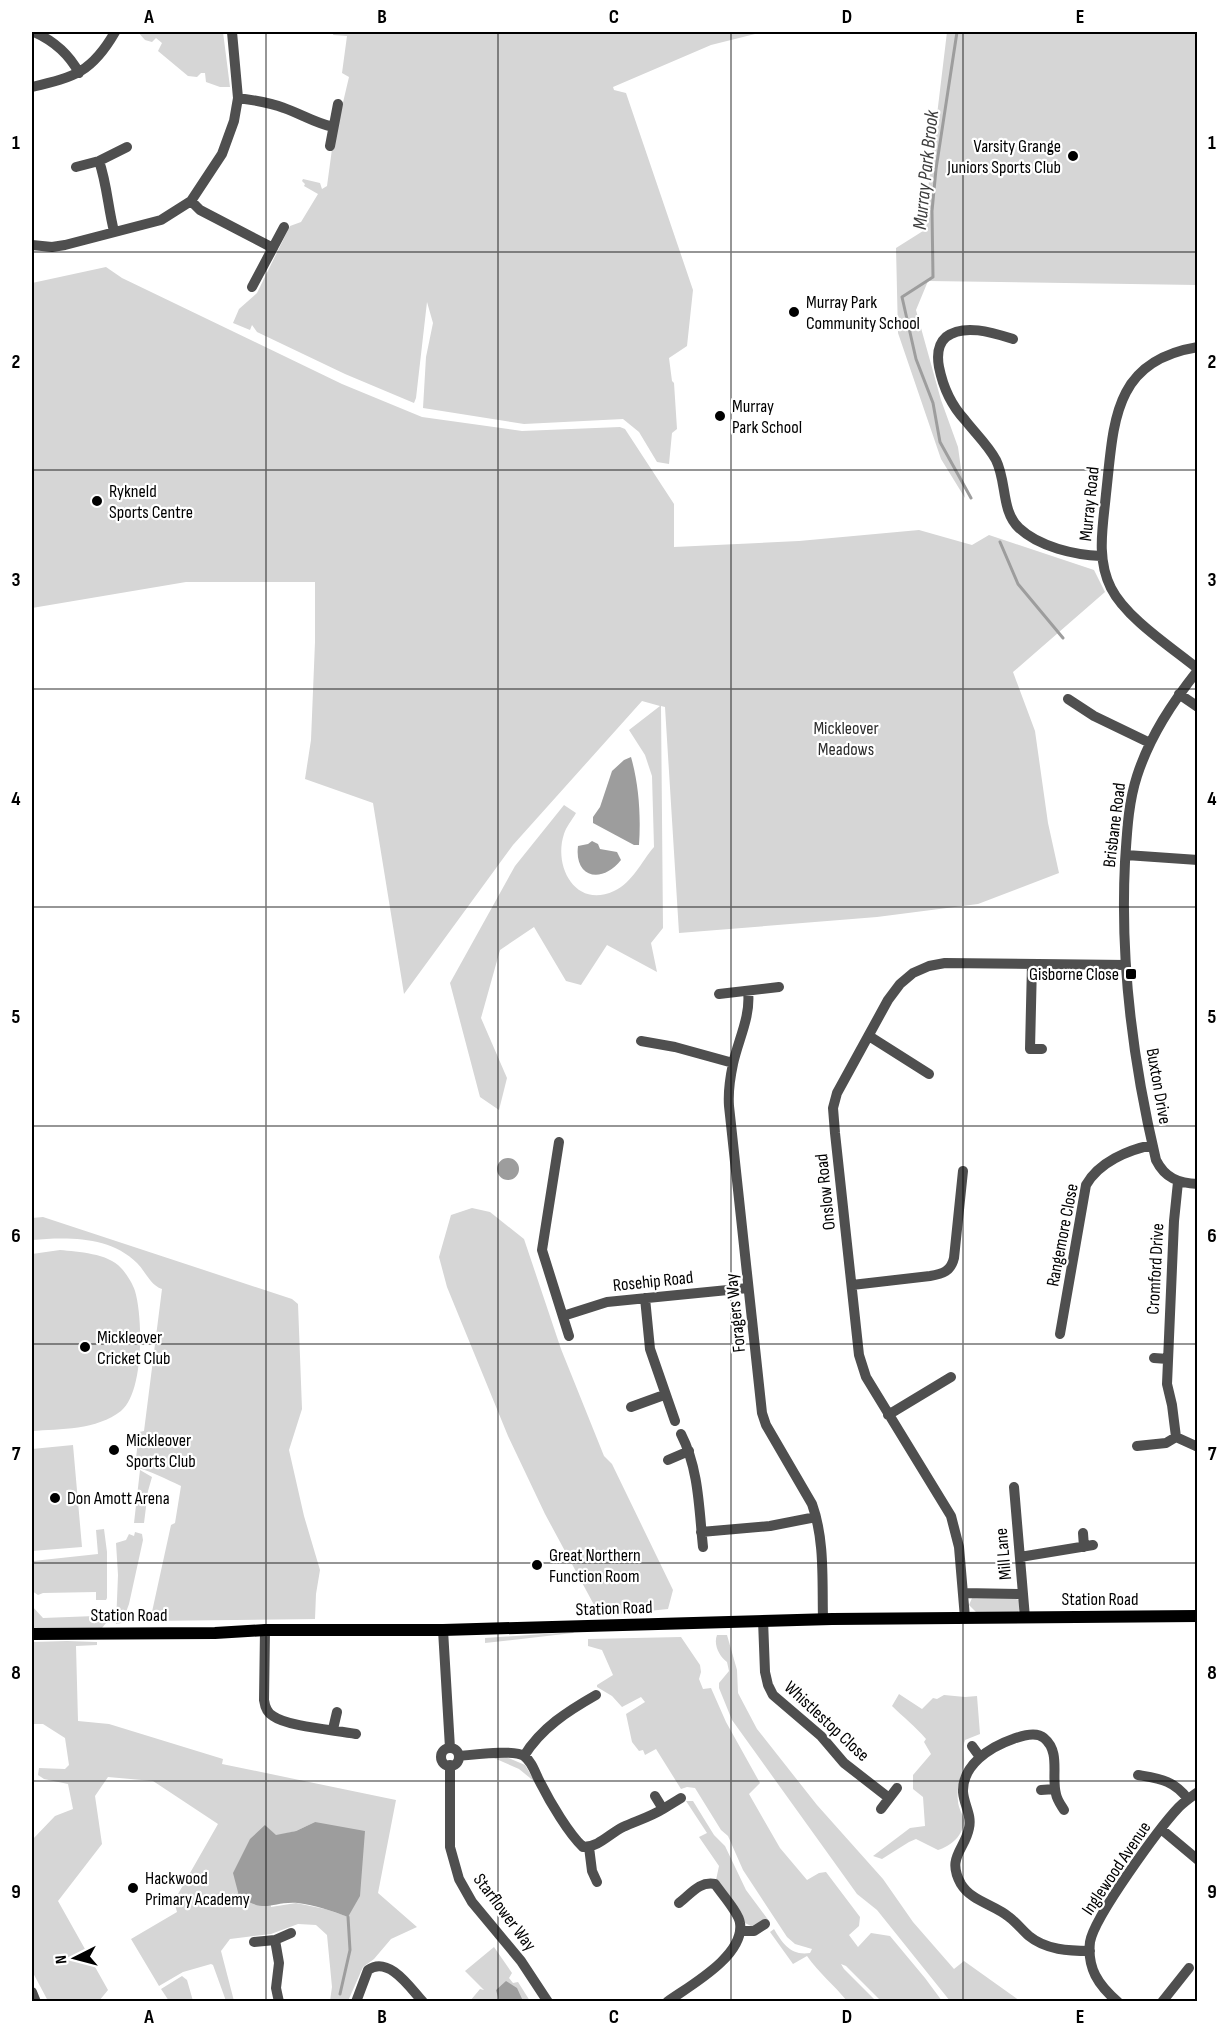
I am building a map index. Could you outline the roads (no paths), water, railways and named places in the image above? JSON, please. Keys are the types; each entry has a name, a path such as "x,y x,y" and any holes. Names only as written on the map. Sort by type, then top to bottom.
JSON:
{"main road":[{"name":"Station Road","path":"32,1634 443,1630 823,1619 1197,1616"}],"street":[{"path":"33,32 63,50 72,59 79,73"},
{"path":"32,87 67,79 79,73 96,60 115,32"},
{"path":"32,245 52,247 65,245 161,220 191,201 222,154 234,121 238,98 232,32"},
{"path":"238,98 285,108 320,124 333,127"},
{"path":"330,146 338,104"},
{"path":"76,167 99,161 127,147"},
{"path":"99,161 105,180 114,231"},
{"path":"191,201 200,210 273,248"},
{"path":"252,286 284,227"},
{"path":"1013,339 974,330 957,332 946,338 939,348 937,357 947,392 958,411 997,461 1009,513 1019,528 1032,537 1052,545 1084,555 1101,556"},
{"name":"Murray Road","path":"1197,347 1175,351 1155,361 1136,378 1120,404 1113,432 1101,556 1107,578 1123,606 1197,670"},
{"name":"Brisbane Road","path":"1125,965 1123,910 1132,793 1150,743 1164,715 1197,670"},
{"path":"1179,694 1197,707"},
{"path":"1068,699 1110,725 1150,743"},
{"path":"1076,720 1084,710"},
{"path":"1126,855 1197,860"},
{"name":"Onslow Road","path":"964,1618 957,1536 951,1516 862,1369 833,1108 837,1093 888,1000 900,984 920,970 945,963 1125,965"},
{"path":"1032,964 1030,1049 1042,1049"},
{"name":"Buxton Drive","path":"1125,965 1152,1145 1158,1165 1168,1177 1178,1182"},
{"path":"719,994 779,987"},
{"name":"Foragers Way","path":"748,991 747,1014 728,1088 761,1405 766,1425 812,1504 816,1517 820,1536 823,1619"},
{"path":"869,1036 921,1073"},
{"path":"641,1041 675,1047 733,1064"},
{"path":"559,1142 542,1250 569,1336"},
{"name":"Rangemore Close","path":"1060,1334 1086,1185 1096,1172 1108,1163 1152,1145"},
{"path":"852,1285 939,1275 950,1269 954,1258 956,1184 963,1171"},
{"path":"1178,1182 1197,1184"},
{"name":"Cromford Drive","path":"1176,1437 1167,1384 1174,1221 1178,1182"},
{"name":"Rosehip Road","path":"563,1316 607,1302 748,1288"},
{"path":"645,1298 650,1349 664,1395 675,1420"},
{"path":"1154,1358 1168,1359"},
{"path":"888,1415 942,1388 951,1377"},
{"path":"631,1407 664,1395"},
{"path":"681,1434 694,1468 703,1547"},
{"path":"1137,1446 1166,1443 1176,1437 1197,1447"},
{"path":"668,1460 689,1451"},
{"name":"Mill Lane","path":"1014,1487 1025,1618"},
{"path":"701,1532 770,1526 816,1517"},
{"path":"1020,1557 1089,1546 1083,1533"},
{"path":"963,1593 1023,1594"},
{"name":"Whistlestop Close","path":"763,1620 765,1672 773,1695 821,1736 844,1762 889,1798"},
{"path":"265,1630 264,1700 266,1709 272,1716 288,1722 356,1734"},
{"path":"443,1630 450,1748"},
{"path":"524,1756 540,1733 575,1707 596,1695"},
{"path":"333,1730 337,1712"},
{"path":"1064,1810 1056,1797 1053,1754 1047,1741 1041,1736 1033,1735 998,1745 980,1757 972,1767 964,1786 970,1822 968,1833 956,1858 956,1870 961,1884 970,1894 1009,1916 1028,1935 1039,1942 1055,1948 1090,1951"},
{"path":"972,1746 980,1757"},
{"path":"450,1748 456,1750 459,1756 455,1764 450,1765 443,1762 443,1752 450,1748"},
{"path":"459,1756 508,1753 524,1756 530,1762 541,1785 577,1842 583,1847 589,1847 681,1798"},
{"name":"Starflower Way","path":"450,1765 450,1847 459,1879 472,1902 521,1961 548,2001"},
{"path":"1138,1775 1170,1782 1188,1799"},
{"path":"881,1809 897,1788"},
{"path":"1041,1790 1055,1790"},
{"name":"Inglewood Avenue","path":"1118,2001 1097,1981 1090,1951 1091,1937 1102,1915 1161,1830 1197,1792"},
{"path":"655,1796 663,1809"},
{"path":"1161,1830 1197,1860"},
{"path":"589,1847 592,1871 597,1882"},
{"path":"667,2001 715,1968 732,1949 740,1931 739,1919 715,1884 699,1885 679,1903"},
{"path":"740,1931 754,1931 765,1924"},
{"path":"254,1942 275,1940 291,1934"},
{"path":"275,1940 279,1963 276,1988 279,2001"},
{"path":"356,2001 368,1970 372,1967 383,1966 398,1975 423,2001"},
{"path":"1162,2001 1187,1971 1174,1967"},
{"path":"32,1992 36,2001"}],"waterway":[{"name":"Murray Park Brook","path":"957,32 936,169 932,211 933,277 902,297 916,359 933,403 940,442 971,498"},
{"name":"Murray Park Brook","path":"1000,542 1018,584 1063,638"},
{"path":"340,1994 350,1950 348,1917"}],"place":[{"name":"Varsity Grange Juniors Sports Club","path":"1073,156"},
{"name":"Murray Park Community School","path":"794,312"},
{"name":"Murray Park School","path":"720,416"},
{"name":"Rykneld Sports Centre","path":"97,501"},
{"name":"Gisborne Close","path":"1131,974"},
{"name":"Mickleover Cricket Club","path":"85,1347"},
{"name":"Mickleover Sports Club","path":"114,1450"},
{"name":"Don Amott Arena","path":"55,1498"},
{"name":"Great Northern Function Room","path":"537,1565"},
{"name":"Hackwood Primary Academy","path":"133,1888"}],"park label":[{"name":"Mickleover Meadows","path":"846,738"}]}
